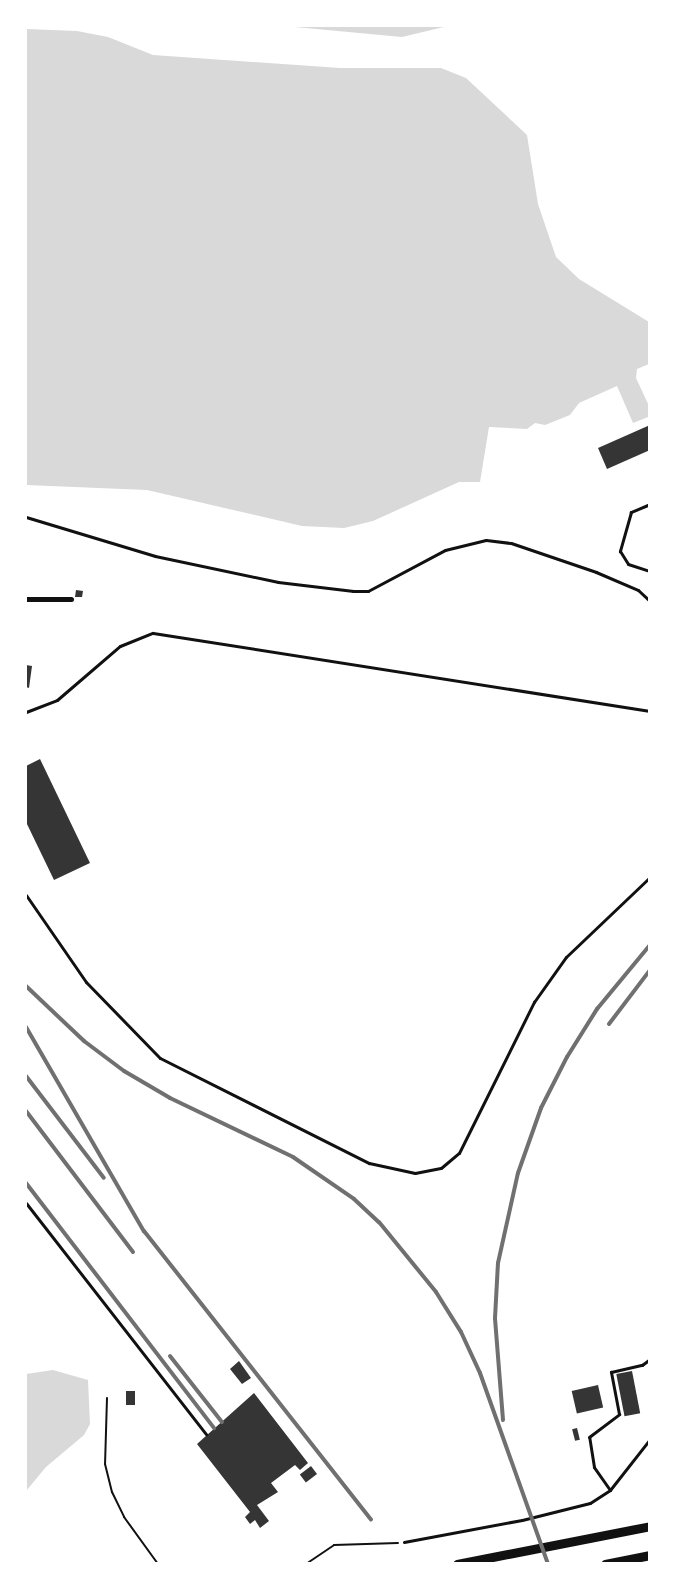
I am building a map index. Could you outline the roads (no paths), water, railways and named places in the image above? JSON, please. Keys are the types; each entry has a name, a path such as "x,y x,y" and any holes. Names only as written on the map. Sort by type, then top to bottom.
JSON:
{"main road":[{"path":"457,1563 650,1526"},
{"path":"605,1563 650,1555"}],"street":[{"path":"26,599 71,598"}],"lane":[{"path":"650,504 631,512 620,554 628,564 650,571"},
{"path":"26,517 155,555 278,582 353,591 368,591 445,550 486,540 511,543 596,572 638,590 650,601"},
{"path":"26,712 57,700 120,646 153,633 650,711"},
{"path":"26,895 86,982 160,1058 369,1163 415,1173 441,1168 459,1153 534,1002 566,957 650,877"},
{"path":"26,1203 206,1434"},
{"path":"610,1490 594,1467 589,1437 619,1414 611,1372 642,1365 650,1359"},
{"path":"404,1542 571,1509 610,1490 650,1439"}],"railway":[{"path":"503,1420 495,1318 498,1263 518,1173 541,1108 567,1057 597,1009 650,945"},
{"path":"609,1024 650,970"},
{"path":"26,986 84,1041 124,1071 170,1098 293,1157 354,1199 379,1222 436,1292 461,1332 480,1373 548,1564"},
{"path":"26,1027 144,1231 371,1519"},
{"path":"26,1076 104,1178"},
{"path":"26,1111 133,1252"},
{"path":"26,1183 214,1428"},
{"path":"170,1356 222,1422"}]}
